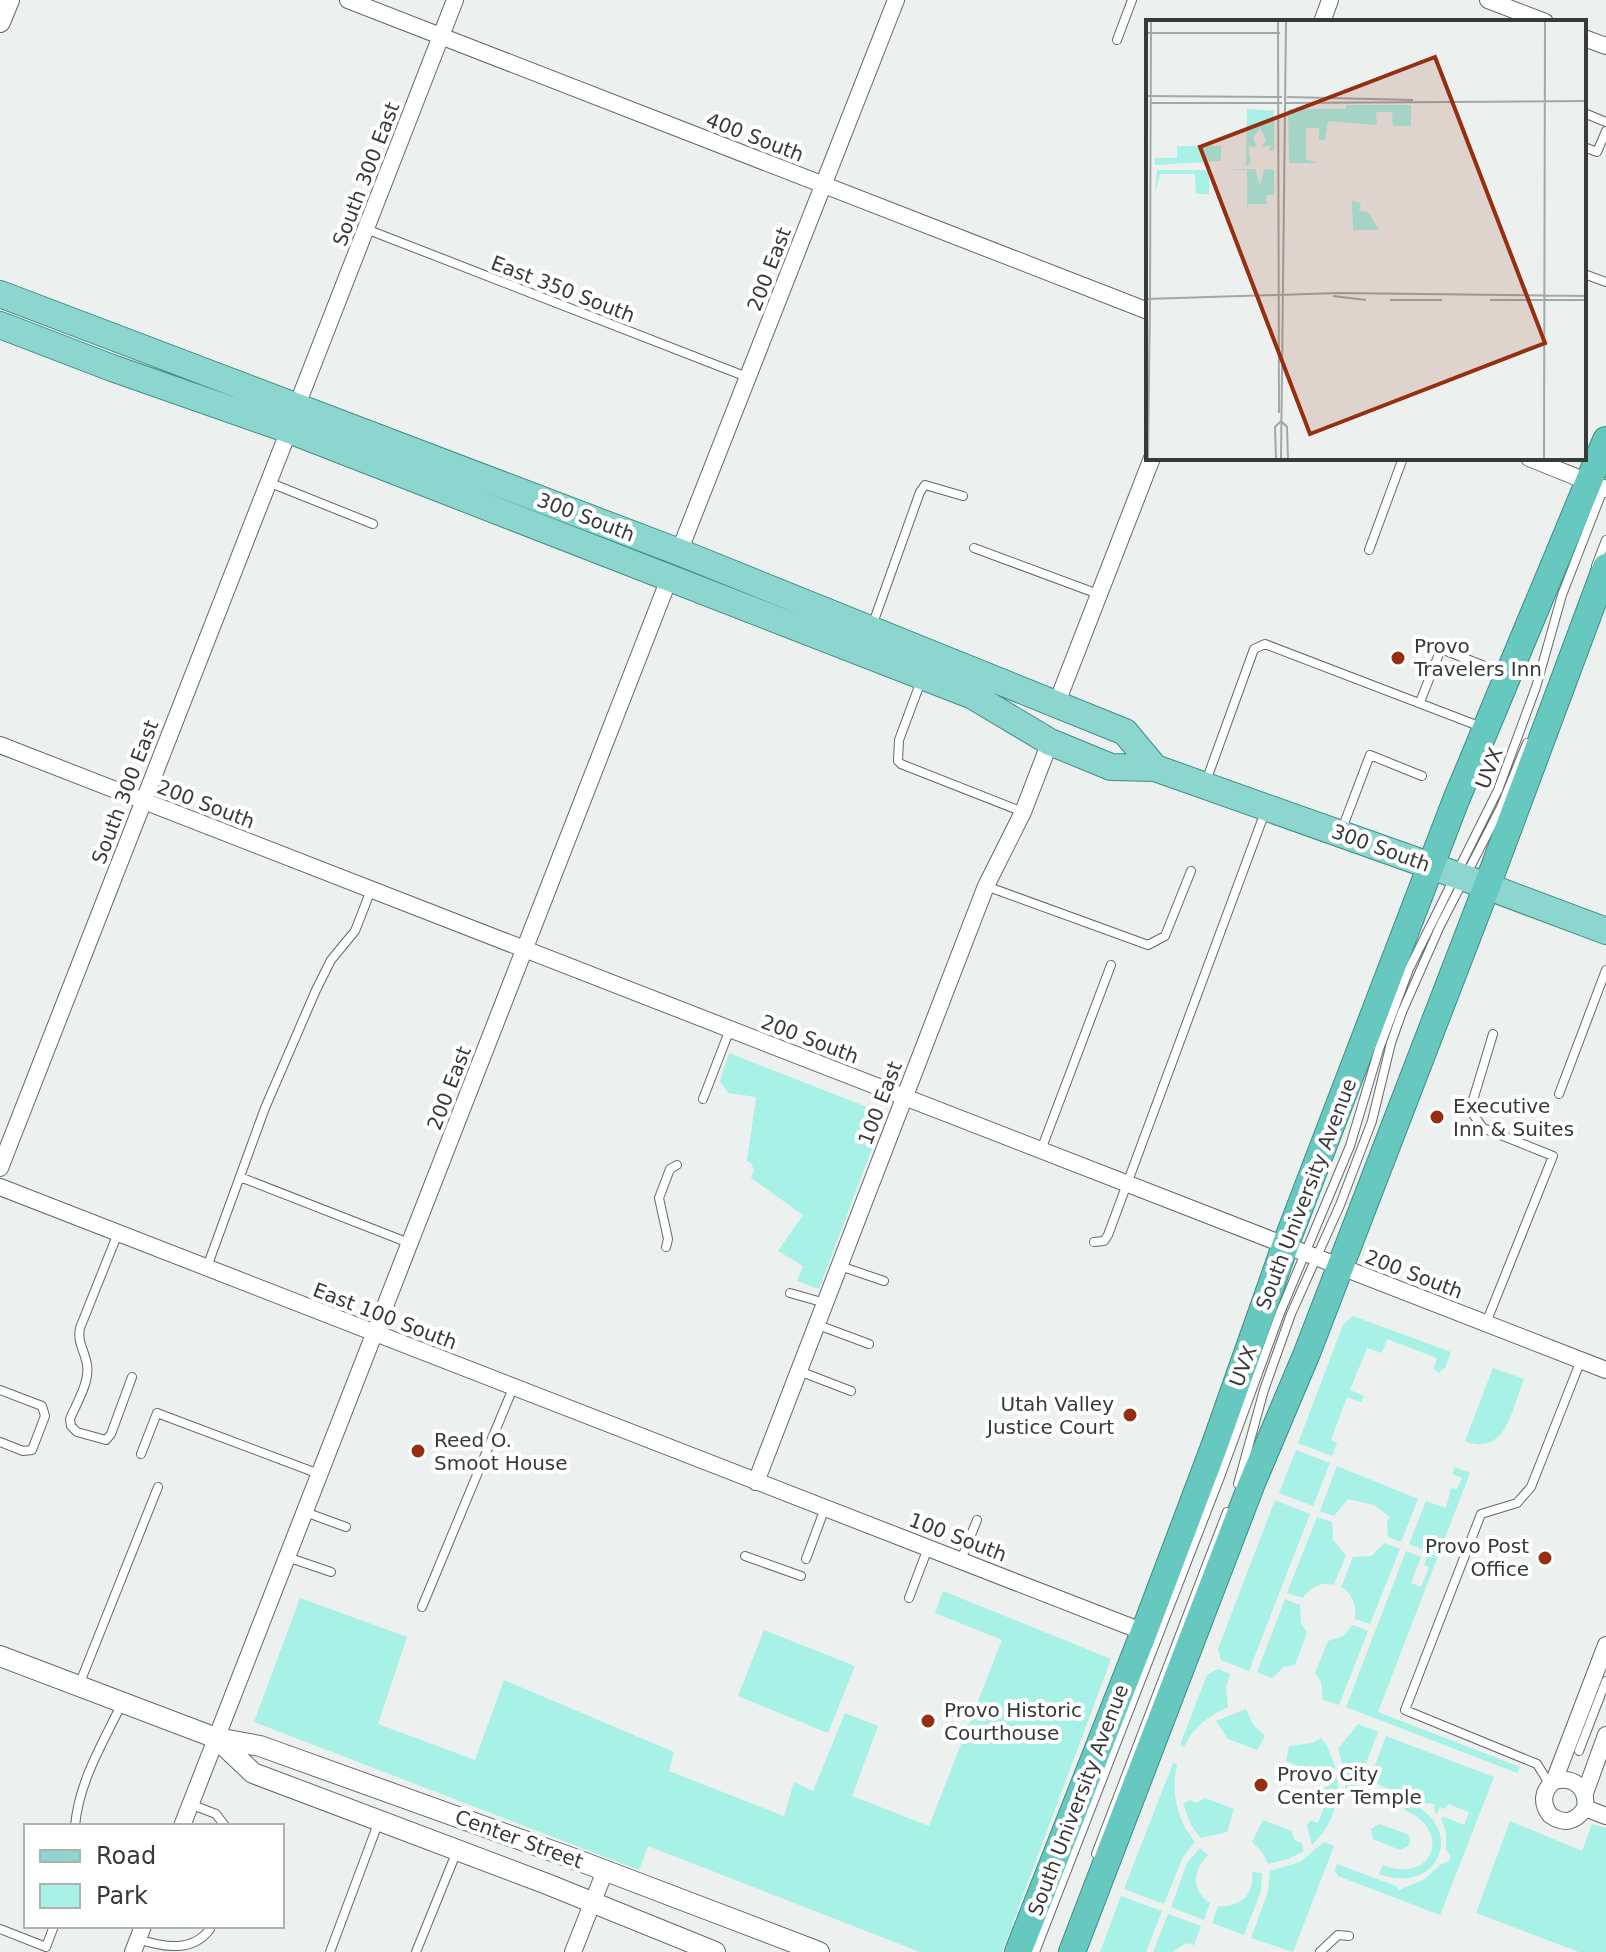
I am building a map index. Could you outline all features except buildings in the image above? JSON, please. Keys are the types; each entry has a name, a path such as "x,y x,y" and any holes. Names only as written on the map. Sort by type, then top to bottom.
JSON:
{"highway":[{"name":"South University Avenue","path":"1072,1952 1247,1497 1311,1256 1431,866 1507,675 1601,485 1606,440"},
{"name":"South University Avenue","path":"1018,1952 1214,1447 1311,1256 1606,567"}],"main road":[{"name":"300 South","path":"0,294 669,579 973,696 1050,742 1111,767 1155,768 1606,931"},
{"name":"300 South","path":"0,325 112,368 292,419 679,552 1125,732 1155,768"}],"street":[{"path":"0,22 9,0"},
{"name":"400 South","path":"348,0 1146,310"},
{"name":"South 300 East","path":"0,1168 455,0"},
{"name":"200 East","path":"679,552 896,0"},
{"path":"1323,20 1330,0"},
{"path":"1488,0 1540,20"},
{"path":"1586,39 1606,46"},
{"path":"1056,705 1151,460"},
{"path":"1534,460 1601,485"},
{"name":"200 East","path":"183,1824 669,579"},
{"name":"100 East","path":"756,1482 986,886 1023,812 1050,742"},
{"name":"200 South","path":"0,745 1606,1370"},
{"name":"East 100 South","path":"0,1187 756,1482"},
{"name":"100 South","path":"756,1482 1144,1632"},
{"path":"1606,1645 1543,1800 1545,1808 1557,1820 1573,1820 1585,1801 1606,1735"},
{"name":"Center Street","path":"0,1656 216,1738 254,1744 819,1952"},
{"name":"Center Street","path":"216,1738 253,1773 715,1952"},
{"path":"1552,1783 1563,1779 1573,1780 1585,1801 1606,1816"},
{"path":"573,1952 605,1871"}],"lane":[{"path":"1117,40 1132,0"},
{"path":"1586,114 1606,122"},
{"path":"1586,148 1597,152 1606,131"},
{"name":"East 350 South","path":"366,229 748,378"},
{"path":"1586,275 1606,282"},
{"path":"1369,550 1402,460"},
{"path":"268,482 373,524"},
{"path":"871,630 920,492 925,485 963,496"},
{"name":"UVX","path":"1470,880 1601,485"},
{"path":"1580,607 1606,540"},
{"path":"974,548 1099,595"},
{"path":"1204,785 1258,645 1265,644 1485,728"},
{"path":"1420,702 1441,649 1507,675"},
{"path":"923,677 899,740 898,761 1023,812"},
{"name":"UVX","path":"1234,1495 1271,1370 1358,1126 1379,1049 1404,981 1417,951 1470,880 1528,738"},
{"path":"1341,834 1370,755 1422,776"},
{"path":"1094,1242 1104,1241 1108,1235 1266,807"},
{"path":"986,886 1148,945 1165,936 1191,871"},
{"path":"207,1268 265,1108 316,990 331,960 355,931 371,890"},
{"path":"1041,1151 1111,965"},
{"path":"1559,1094 1606,970"},
{"path":"703,1099 730,1029"},
{"path":"1486,1324 1553,1156 1483,1128 1470,1110 1493,1034"},
{"path":"666,1247 668,1239 659,1198 670,1169 677,1165"},
{"path":"240,1177 410,1243"},
{"path":"118,1233 80,1328 78,1339 88,1375 70,1419 71,1426 77,1432 106,1440 132,1377"},
{"name":"UVX","path":"1035,1952 1284,1304 1311,1256"},
{"path":"839,1265 884,1281"},
{"path":"790,1293 825,1303"},
{"path":"817,1324 869,1344"},
{"path":"1552,1783 1537,1764 1405,1710 1481,1514 1517,1503 1531,1487 1581,1360"},
{"path":"799,1371 851,1391"},
{"path":"422,1607 513,1388"},
{"path":"0,1390 42,1406 45,1416 32,1450 23,1451 0,1442"},
{"path":"141,1454 157,1413 320,1474"},
{"path":"78,1685 158,1487"},
{"path":"806,1559 825,1508"},
{"path":"1091,1869 1228,1509"},
{"path":"305,1512 346,1527"},
{"path":"961,1560 977,1520"},
{"path":"909,1598 928,1547"},
{"path":"745,1556 801,1576"},
{"path":"287,1557 331,1572"},
{"path":"1579,1751 1606,1681"},
{"path":"75,1824 77,1802 85,1779 122,1702"},
{"path":"190,1804 216,1814 224,1824"},
{"path":"330,1952 379,1821"},
{"path":"416,1952 458,1850"},
{"path":"0,1929 46,1947 53,1928"},
{"path":"138,1939 169,1950 188,1950 204,1939 210,1929"},
{"path":"1320,1952 1338,1935 1349,1936"}],"green space":[{"path":"729,1053 885,1114 819,1289 797,1281 803,1266 778,1251 803,1215 751,1178 754,1170 747,1161 756,1097 728,1093 720,1081"},
{"path":"1353,1316 1451,1352 1445,1368 1438,1373 1434,1368 1437,1358 1387,1339 1382,1353 1367,1348 1350,1390 1364,1396 1361,1402 1347,1397 1331,1440 1337,1443 1332,1456 1298,1443 1343,1325"},
{"path":"1493,1368 1524,1379 1511,1416 1499,1436 1490,1442 1479,1444 1465,1441"},
{"path":"1296,1450 1330,1463 1313,1506 1279,1493"},
{"path":"1337,1466 1418,1499 1401,1542 1388,1537 1387,1522 1390,1517 1374,1505 1348,1499 1334,1516 1320,1511"},
{"path":"1455,1467 1470,1473 1378,1712 1520,1767 1517,1773 1346,1707 1406,1551 1421,1557 1411,1583 1421,1587 1429,1567 1424,1565 1429,1552 1409,1544 1426,1501 1446,1508 1451,1488 1457,1489 1462,1478 1452,1474"},
{"path":"1275,1500 1310,1514 1249,1671 1221,1660 1218,1649"},
{"path":"1317,1517 1332,1522 1333,1540 1346,1555 1334,1585 1316,1586 1303,1598 1287,1593"},
{"path":"1385,1543 1400,1549 1370,1624 1355,1619 1353,1600 1341,1587 1353,1557 1371,1556"},
{"path":"943,1591 1111,1659 1002,1952 920,1952 648,1846 639,1870 254,1722 300,1598 407,1637 378,1724 475,1760 504,1680 674,1752 669,1771 784,1816 794,1782 813,1791 845,1713 878,1726 852,1796 929,1826 1002,1640 935,1613"},
{"path":"1285,1599 1300,1605 1301,1623 1307,1633 1295,1665 1284,1667 1272,1678 1257,1672"},
{"path":"1353,1625 1368,1631 1339,1705 1323,1700 1321,1682 1315,1673 1328,1641 1343,1636"},
{"path":"764,1630 855,1666 828,1733 738,1696"},
{"path":"1218,1669 1230,1674 1226,1688 1228,1707 1202,1723 1184,1747 1180,1745 1207,1675"},
{"path":"1246,1709 1253,1724 1265,1736 1257,1750 1228,1739 1216,1721"},
{"path":"1358,1724 1378,1732 1355,1792 1345,1788 1345,1772 1338,1749"},
{"path":"1386,1736 1494,1777 1440,1915 1338,1876 1335,1871 1337,1864 1396,1886 1399,1890 1425,1879 1450,1860 1441,1818 1464,1825 1469,1812 1448,1804 1446,1809 1440,1807 1437,1814 1435,1805 1431,1803 1369,1781"},
{"path":"1321,1738 1336,1768 1315,1773 1286,1761 1289,1746 1312,1743"},
{"path":"1173,1763 1177,1764 1175,1785 1179,1815 1195,1842 1183,1857 1164,1904 1124,1889"},
{"path":"1337,1776 1333,1814 1312,1845 1307,1826 1310,1820 1318,1823 1328,1797 1320,1793 1322,1788 1329,1786 1332,1778"},
{"path":"1205,1798 1234,1809 1227,1832 1201,1838 1191,1825 1183,1804 1190,1800 1197,1803"},
{"path":"1407,1802 1426,1813 1437,1826 1441,1841 1439,1855 1431,1867 1418,1876 1400,1878 1379,1874 1383,1865 1415,1868 1431,1852 1429,1829 1404,1810"},
{"path":"1263,1820 1292,1831 1294,1840 1301,1843 1304,1851 1268,1864 1252,1842"},
{"path":"1510,1821 1582,1851 1592,1824 1606,1828 1606,1952 1579,1952 1476,1913"},
{"path":"1379,1824 1407,1834 1409,1846 1400,1850 1373,1839 1371,1829"},
{"path":"1324,1842 1334,1846 1293,1952 1251,1938 1268,1892 1270,1871 1300,1862"},
{"path":"1200,1848 1208,1855 1199,1867 1196,1880 1199,1892 1210,1903 1204,1920 1171,1907 1187,1863"},
{"path":"1252,1872 1262,1873 1261,1891 1244,1935 1212,1923 1218,1906 1233,1905 1248,1893"},
{"path":"1121,1896 1162,1911 1146,1952 1100,1952"},
{"path":"1168,1914 1201,1926 1194,1945 1186,1943 1173,1952 1153,1952"}],"place":[{"name":"Provo Travelers Inn","path":"1398,658"},
{"name":"Executive Inn & Suites","path":"1437,1117"},
{"name":"Utah Valley Justice Court","path":"1130,1415"},
{"name":"Reed O. Smoot House","path":"418,1451"},
{"name":"Provo Post Office","path":"1545,1558"},
{"name":"Provo Historic Courthouse","path":"928,1721"},
{"name":"Provo City Center Temple","path":"1261,1785"}]}
